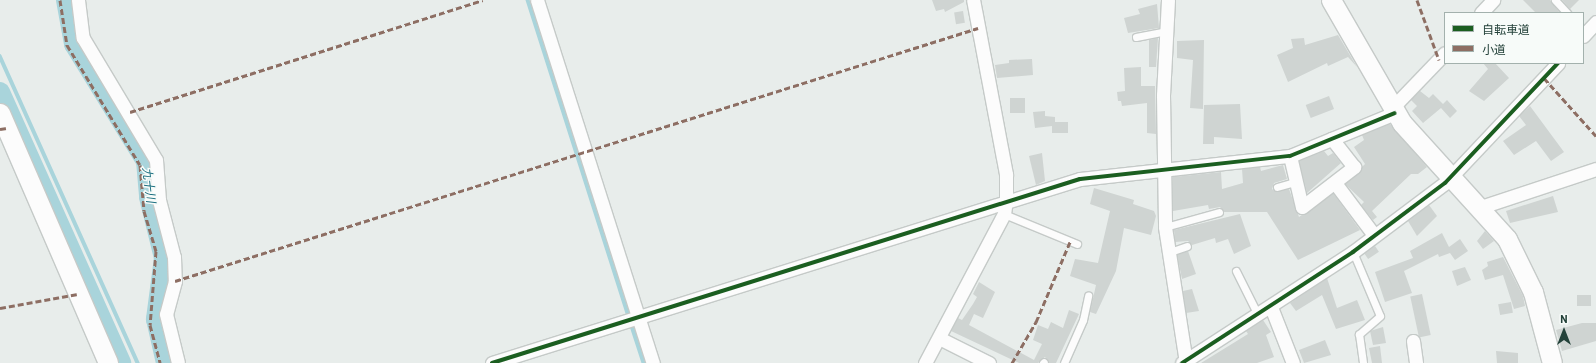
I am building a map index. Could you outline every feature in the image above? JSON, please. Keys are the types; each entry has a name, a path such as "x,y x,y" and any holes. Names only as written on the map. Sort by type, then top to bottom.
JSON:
{"street":[{"path":"78,0 83,38 156,160 159,200 174,257 176,281 166,314 178,363"},
{"path":"537,0 653,363"},
{"path":"925,363 1004,214 1006,200 1006,174 973,0"},
{"path":"1168,0 1164,168 1165,227 1167,253 1185,362 1353,252 1452,177 1557,64"},
{"path":"1331,0 1367,58 1393,111 1452,177 1498,225 1521,264 1533,292 1552,363"},
{"path":"1482,12 1493,0"},
{"path":"1584,33 1596,22"},
{"path":"492,363 1006,200 1080,179 1164,168 1290,156 1332,139 1393,111 1444,54"},
{"path":"0,113 108,363"},
{"path":"1290,156 1294,182 1302,207 1354,167 1332,139"},
{"path":"1481,207 1596,169"},
{"path":"1335,182 1374,235"},
{"path":"1271,306 1293,363"},
{"path":"939,338 989,363"},
{"path":"1413,341 1416,363"}],"lane":[{"path":"1556,0 1566,12"},
{"path":"1136,37 1167,31"},
{"path":"1277,187 1294,182"},
{"path":"1165,227 1219,212"},
{"path":"1004,214 1077,244"},
{"path":"1167,253 1187,246"},
{"path":"1353,252 1380,316 1358,334 1364,363"},
{"path":"1236,271 1258,315"},
{"path":"1064,363 1083,320 1088,296"}],"building":[{"path":"932,0 964,0 964,2 945,12 944,9 936,11"},
{"path":"1523,0 1550,0 1559,12 1535,12"},
{"path":"1562,0 1579,0 1570,9"},
{"path":"1157,4 1159,28 1128,33 1124,18 1140,14 1138,9"},
{"path":"963,11 965,23 956,24 954,12"},
{"path":"1338,35 1357,67 1348,57 1328,66 1327,63 1288,82 1277,55 1293,48 1291,39 1304,38 1305,45"},
{"path":"1158,38 1156,67 1149,67 1149,40"},
{"path":"1204,40 1203,109 1190,108 1193,60 1177,58 1177,41"},
{"path":"1032,59 1033,75 997,78 995,65 1009,63 1009,60"},
{"path":"1484,64 1496,64 1509,78 1484,101 1469,91 1488,69"},
{"path":"1141,67 1141,86 1155,86 1156,134 1147,133 1147,103 1122,106 1121,101 1118,101 1117,92 1125,91 1124,68"},
{"path":"1420,91 1429,98 1433,94 1443,104 1447,100 1457,111 1450,118 1441,108 1423,123 1412,111 1417,106 1411,100"},
{"path":"1329,96 1334,109 1311,118 1306,105"},
{"path":"1010,98 1025,98 1025,113 1010,113"},
{"path":"1240,104 1242,139 1214,137 1214,144 1203,144 1204,105"},
{"path":"1530,106 1564,152 1551,161 1536,141 1514,155 1503,141 1526,125 1519,116"},
{"path":"1045,111 1045,116 1055,117 1055,122 1068,122 1068,133 1052,133 1052,126 1035,128 1033,112"},
{"path":"1390,124 1427,167 1418,174 1411,174 1372,211 1377,217 1373,220 1361,205 1364,202 1345,184 1365,164 1354,147 1364,140 1362,135"},
{"path":"1324,151 1328,156 1333,153 1341,163 1307,193 1299,161"},
{"path":"1042,153 1045,181 1036,185 1029,156"},
{"path":"1283,165 1287,179 1274,183 1272,189 1276,192 1289,189 1299,217 1333,193 1360,230 1298,260 1267,212 1224,212 1220,207 1209,209 1208,205 1173,211 1173,177 1221,172 1222,189 1243,183 1242,169 1260,167 1261,171"},
{"path":"1094,188 1134,200 1133,204 1154,211 1156,216 1151,235 1124,228 1116,271 1096,314 1090,312 1096,285 1070,276 1075,259 1098,263 1110,211 1090,204"},
{"path":"1553,196 1558,212 1510,223 1506,211"},
{"path":"1429,205 1437,216 1417,236 1408,221"},
{"path":"1240,214 1251,246 1234,254 1228,239 1216,243 1215,238 1192,245 1188,241 1175,242 1174,230"},
{"path":"1485,231 1494,241 1483,249 1477,241"},
{"path":"1442,233 1449,247 1460,239 1468,251 1455,260 1450,253 1439,257 1438,254 1404,271 1412,293 1385,302 1375,272 1413,258 1410,251"},
{"path":"1375,246 1379,252 1368,259 1364,253"},
{"path":"1188,251 1196,274 1182,279 1177,255"},
{"path":"1503,257 1523,296 1525,306 1514,309 1503,275 1485,280 1482,270 1488,266 1487,262"},
{"path":"1465,267 1471,280 1457,286 1452,271"},
{"path":"1327,278 1337,308 1357,300 1365,320 1336,329 1322,295 1296,311 1290,303"},
{"path":"979,282 995,292 983,318 974,314 969,325 1034,360 1042,344 1033,340 1038,325 1048,329 1051,322 1063,328 1069,310 1079,314 1056,363 1049,363 1045,357 1038,363 1019,363 951,331 958,318 962,320 977,297 973,294"},
{"path":"1192,289 1199,311 1186,313 1183,291"},
{"path":"1422,294 1431,335 1419,338 1410,296"},
{"path":"1577,295 1591,295 1591,306 1577,306"},
{"path":"1511,302 1513,313 1500,315 1498,304"},
{"path":"1263,320 1271,332 1266,335 1274,357 1257,363 1201,363 1248,334 1246,331"},
{"path":"1582,323 1596,323 1596,341 1562,351 1556,330"},
{"path":"1383,327 1386,343 1373,345 1370,331"},
{"path":"1325,340 1331,355 1304,363 1299,350"},
{"path":"1380,346 1382,363 1372,363 1369,348"},
{"path":"1496,351 1518,353 1518,363 1497,363"}],"waterway":[{"name":"九十川","path":"66,0 74,44 146,161 149,197 164,258 156,319 166,363"},
{"path":"528,0 629,317"},
{"path":"0,56 138,363"},
{"path":"0,92 121,363"},
{"path":"631,323 644,363"}],"marked path":[{"path":"60,0 67,45 140,165 144,211 156,251 150,325 160,363"},
{"path":"130,112 483,0"},
{"path":"1417,0 1439,60"},
{"path":"175,281 978,28"},
{"path":"1544,78 1596,136"},
{"path":"0,129 7,128"},
{"path":"1012,363 1036,322 1070,242"},
{"path":"0,308 78,294"}],"cycle path":[{"path":"1182,363 1353,252 1445,183 1557,64"},
{"path":"492,363 1080,179 1290,156 1395,113"}]}
